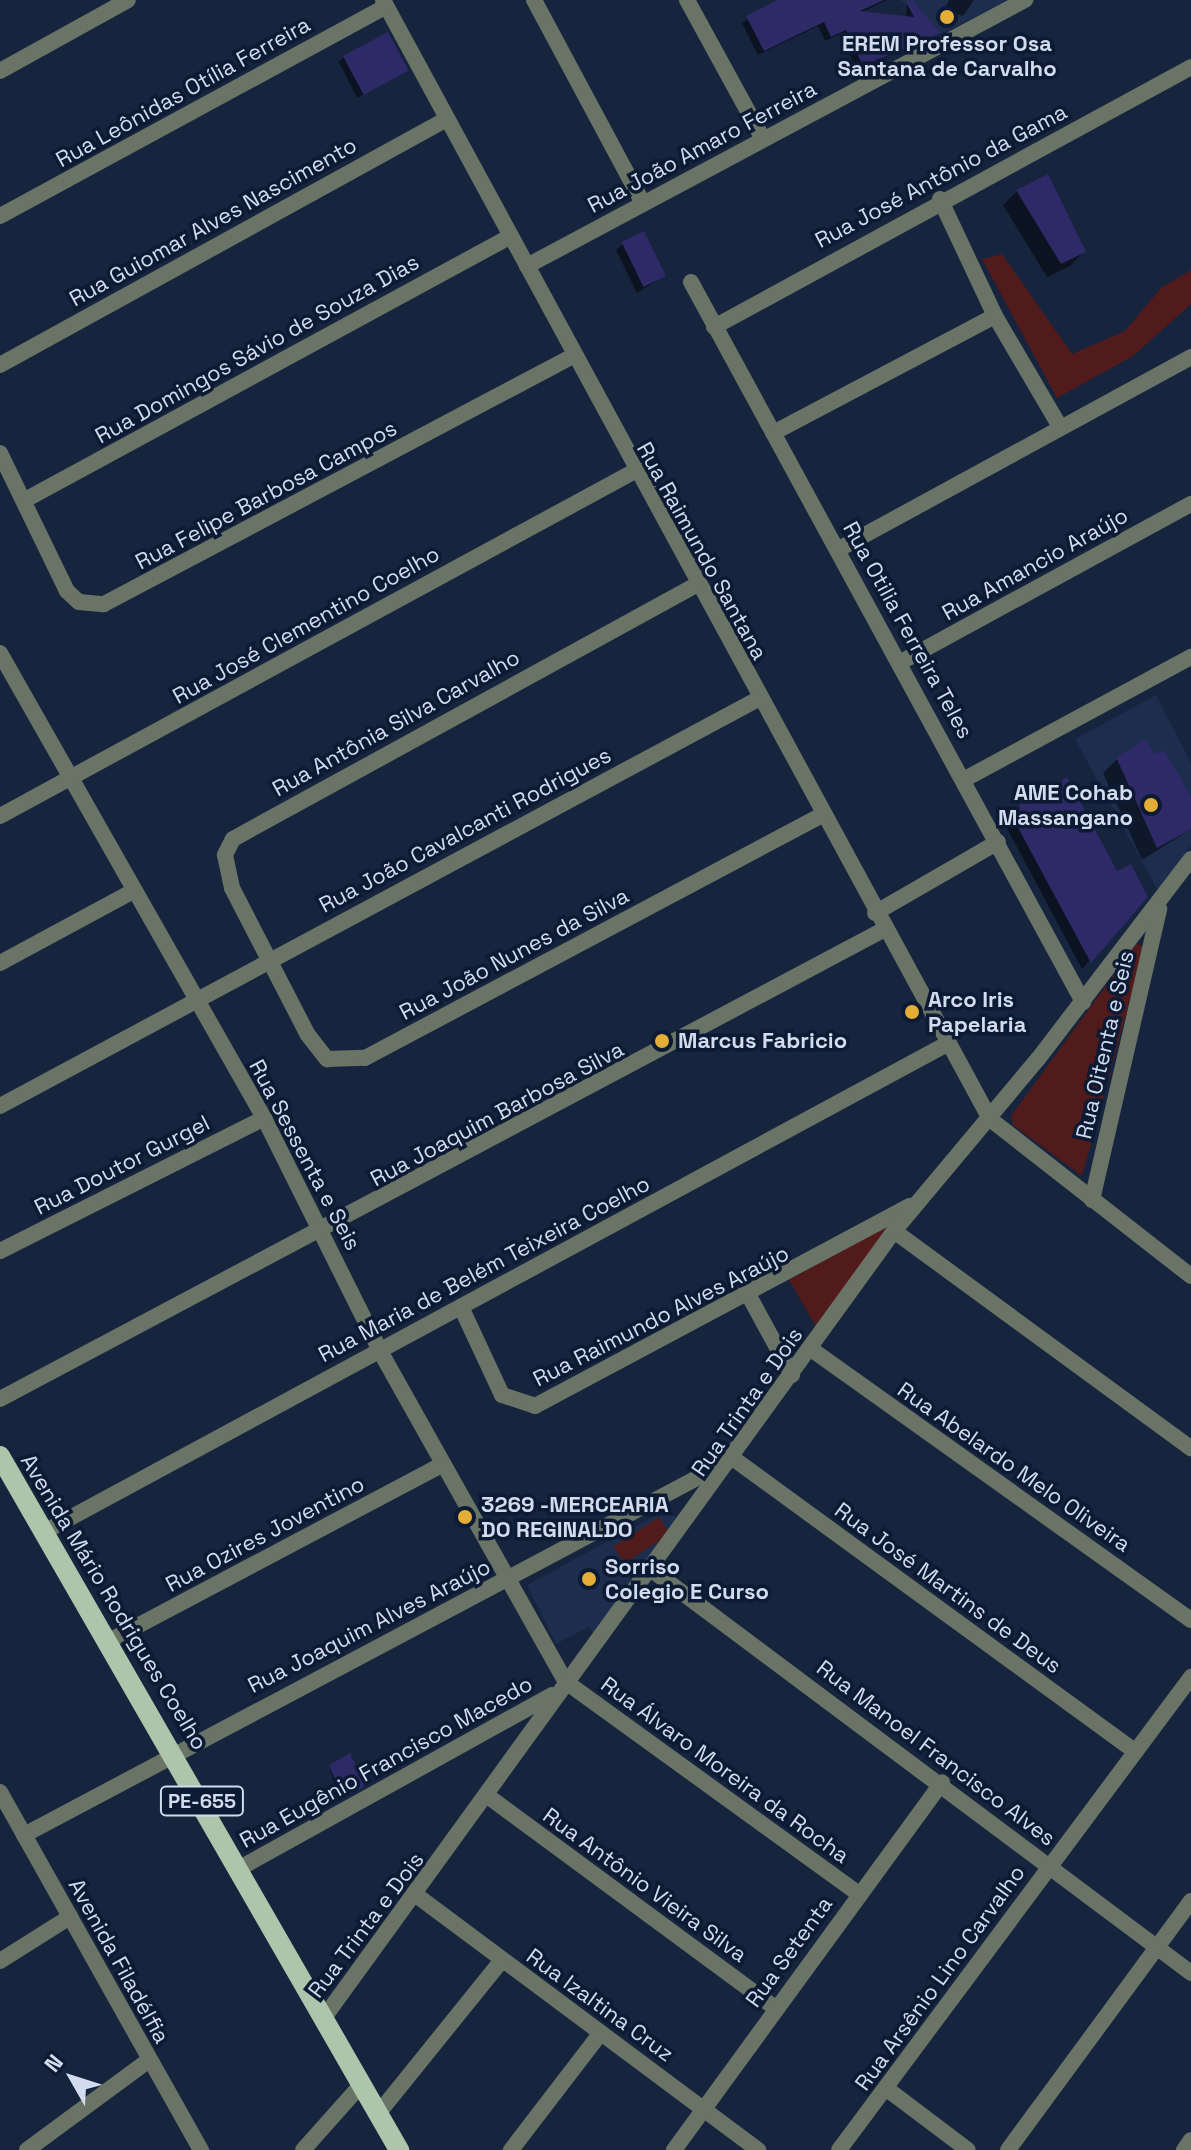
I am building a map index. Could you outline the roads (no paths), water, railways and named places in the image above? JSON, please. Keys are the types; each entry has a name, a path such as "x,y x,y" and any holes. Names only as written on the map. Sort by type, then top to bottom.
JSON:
{"main road":[{"name":"Avenida Mário Rodrigues Coelho","path":"0,1456 175,1750 238,1869 399,2150"}],"street":[{"path":"0,71 128,0"},
{"path":"534,0 643,203"},
{"path":"687,0 763,139"},
{"name":"Rua João Amaro Ferreira","path":"527,266 1025,0"},
{"name":"Rua Raimundo Santana","path":"385,3 527,266 633,472 885,929 945,1045 990,1119"},
{"name":"Rua Leônidas Otília Ferreira","path":"0,216 385,3"},
{"name":"Rua José Antônio da Gama","path":"714,327 940,199 1191,67"},
{"name":"Rua Guiomar Alves Nascimento","path":"0,365 447,119"},
{"path":"940,199 995,316 1060,427"},
{"name":"Rua Domingos Sávio de Souza Dias","path":"25,500 511,236"},
{"name":"Rua Otilia Ferreira Teles","path":"691,282 965,779 1083,1002"},
{"path":"773,433 995,316"},
{"name":"Rua Felipe Barbosa Campos","path":"0,453 67,591 79,602 104,604 573,356"},
{"path":"839,549 1191,357"},
{"name":"Rua José Clementino Coelho","path":"0,816 633,472"},
{"name":"Rua Amancio Araújo","path":"901,662 1191,504"},
{"name":"Rua Antônia Silva Carvalho","path":"272,956 225,867 233,839 696,585"},
{"path":"965,779 1191,657"},
{"name":"Rua Sessenta e Seis","path":"1,658 71,778 195,1005 264,1118 380,1351 560,1688"},
{"name":"Rua João Cavalcanti Rodrigues","path":"0,1106 195,1005 272,956 758,699"},
{"name":"Rua João Nunes da Silva","path":"272,956 319,1051 342,1064 356,1062 822,815"},
{"path":"875,913 998,842"},
{"name":"Rua Trinta e Dois","path":"323,2019 489,1797 560,1688 734,1459 894,1231 990,1119 1161,900 1185,875 1191,859"},
{"path":"0,963 133,891"},
{"name":"Rua Oitenta e Seis","path":"1092,1200 1161,900"},
{"name":"Rua Joaquim Barbosa Silva","path":"0,1399 323,1232 885,929"},
{"name":"Rua Maria de Belém Teixeira Coelho","path":"44,1532 945,1045"},
{"name":"Rua Doutor Gurgel","path":"0,1251 264,1118"},
{"path":"990,1119 1191,1276"},
{"name":"Rua Raimundo Alves Araújo","path":"461,1307 502,1395 527,1407 749,1296 924,1198"},
{"path":"894,1231 1191,1448"},
{"path":"749,1296 792,1375"},
{"name":"Rua Abelardo Melo Oliveira","path":"811,1349 1191,1620"},
{"name":"Rua Joaquim Alves Araújo","path":"24,1835 175,1750 734,1459"},
{"name":"Rua José Martins de Deus","path":"734,1459 1136,1752"},
{"name":"Rua Ozires Joventino","path":"109,1641 442,1465"},
{"name":"Rua Manoel Francisco Alves","path":"652,1570 942,1782 1191,1973"},
{"name":"Rua Arsênio Lino Carvalho","path":"839,2150 1191,1677"},
{"name":"Rua Eugênio Francisco Macedo","path":"238,1869 560,1688"},
{"name":"Rua Álvaro Moreira da Rocha","path":"560,1688 859,1894"},
{"name":"Rua Setenta","path":"674,2150 942,1782"},
{"name":"Avenida Filadélfia","path":"0,1792 201,2150"},
{"name":"Rua Antônio Vieira Silva","path":"489,1797 775,2008"},
{"name":"Rua Izaltina Cruz","path":"416,1895 758,2150"},
{"path":"1008,2150 1191,1901"},
{"path":"0,1961 70,1917"},
{"path":"377,2115 502,1960"},
{"path":"511,2150 600,2034"},
{"path":"27,2150 149,2060"},
{"path":"303,2150 361,2085"},
{"path":"887,2089 968,2150"},
{"path":"1184,2150 1191,2140"}],"place":[{"name":"EREM Professor Osa Santana de Carvalho","path":"947,17"},
{"name":"AME Cohab Massangano","path":"1151,805"},
{"name":"Arco Iris Papelaria","path":"912,1012"},
{"name":"Marcus Fabricio","path":"662,1041"},
{"name":"3269 -MERCEARIA DO REGINALDO","path":"465,1517"},
{"name":"Sorriso Colegio E Curso","path":"589,1579"}]}
